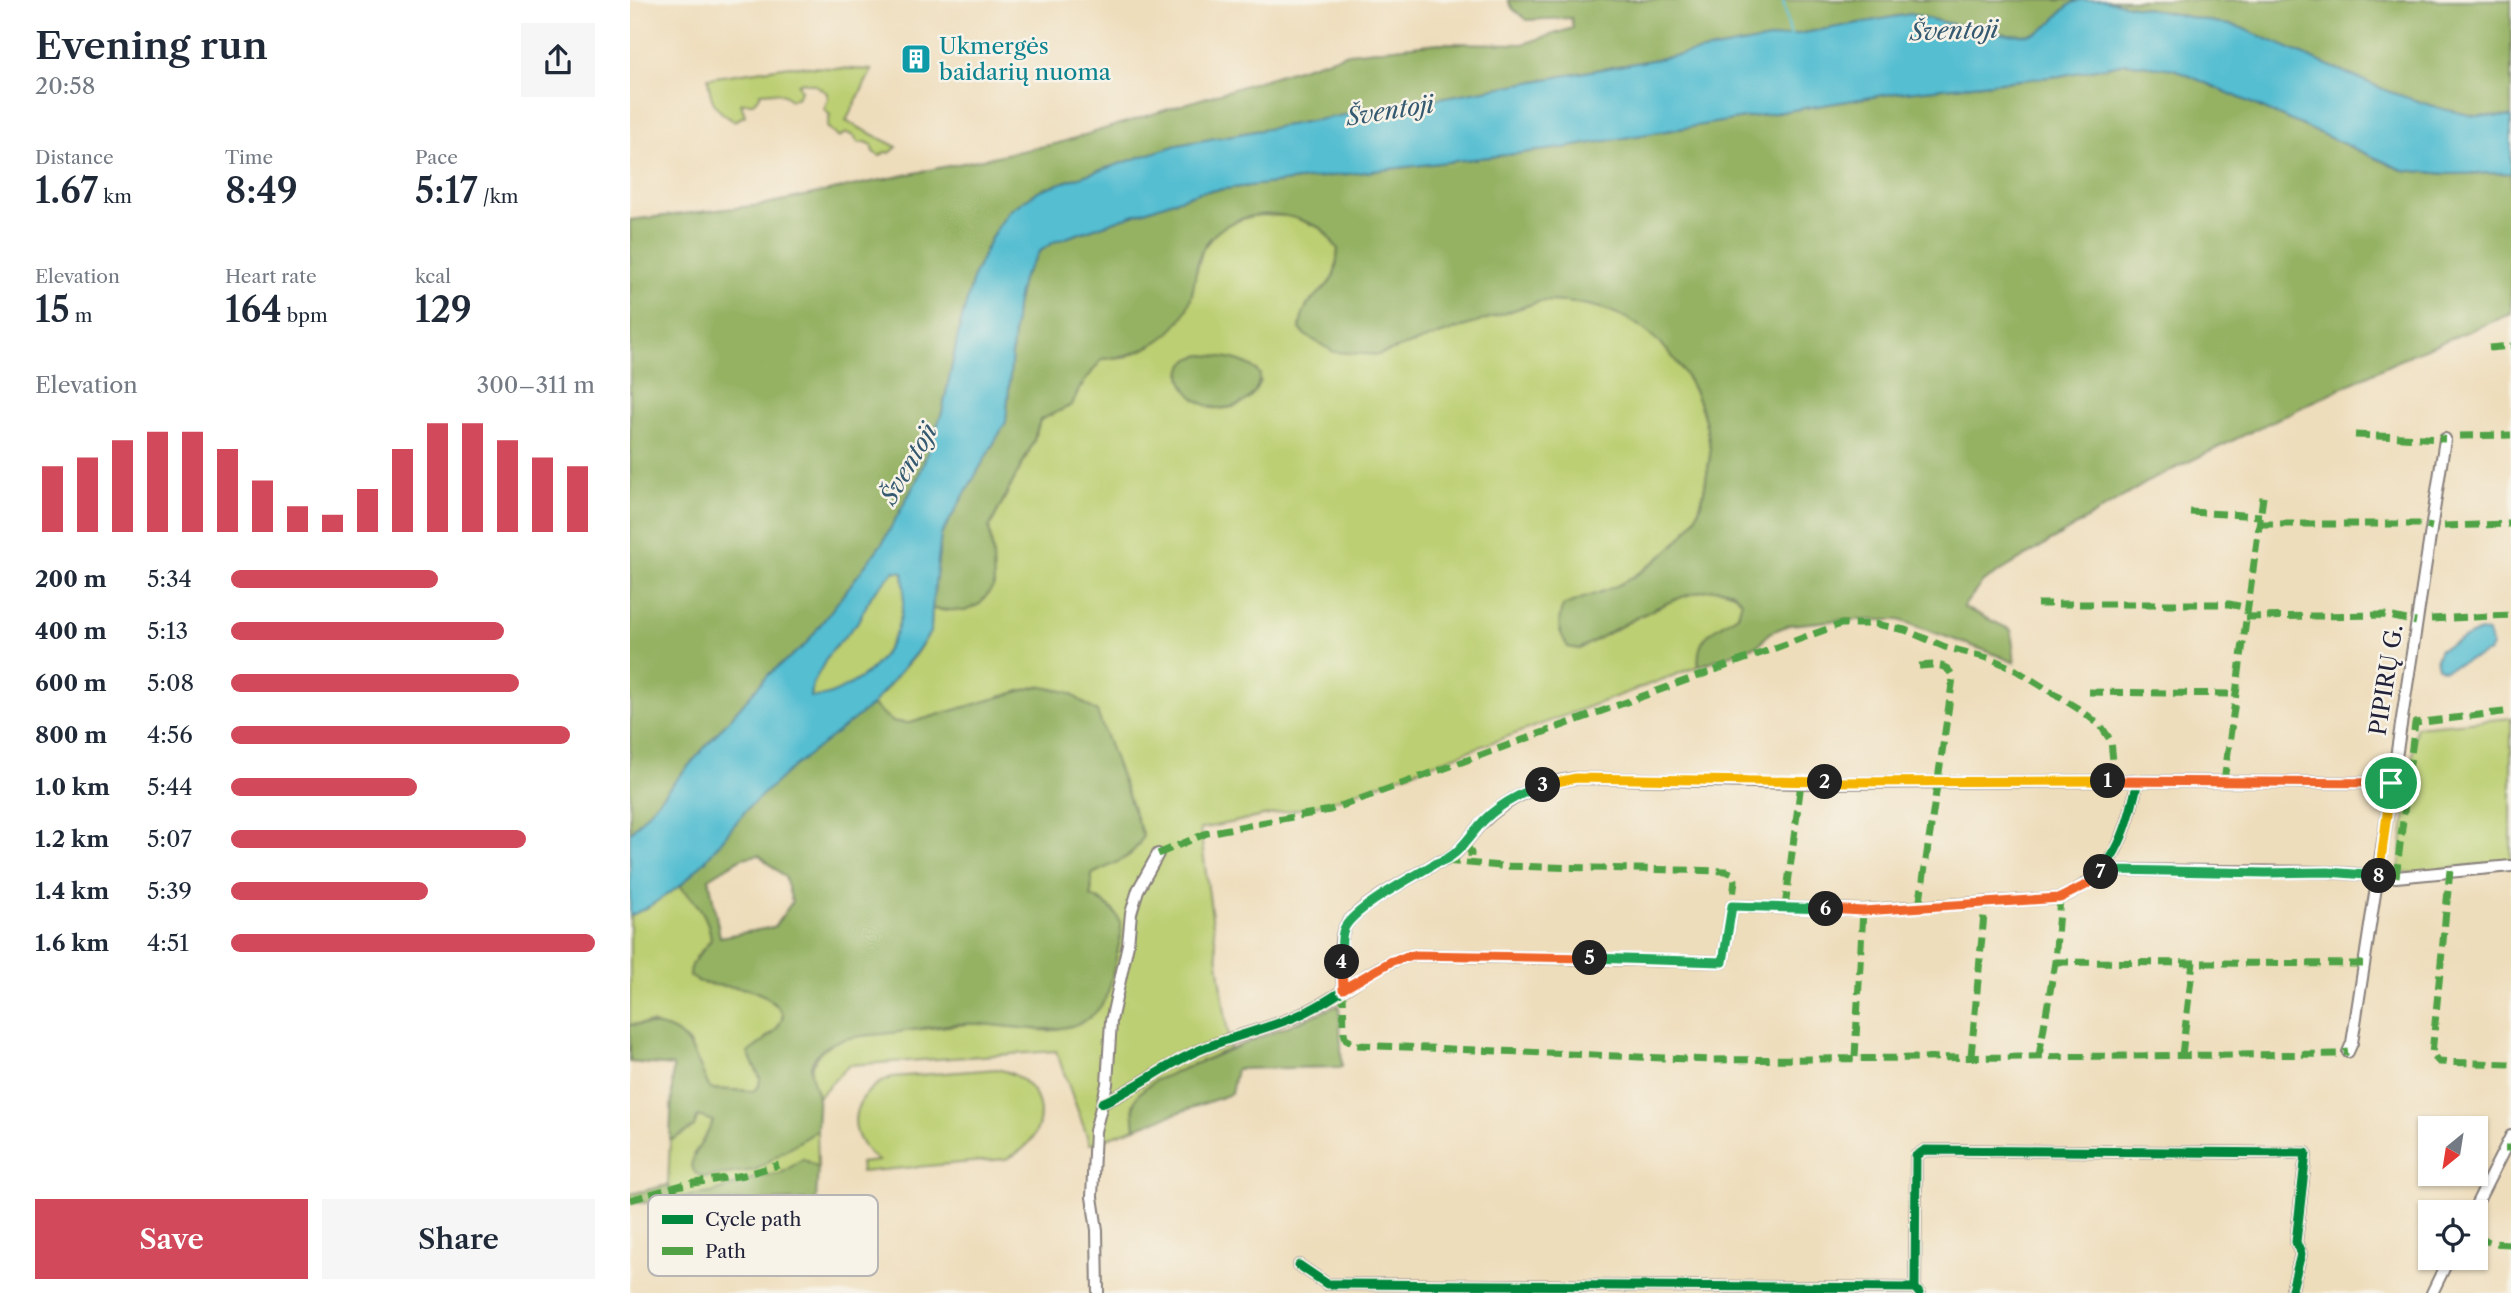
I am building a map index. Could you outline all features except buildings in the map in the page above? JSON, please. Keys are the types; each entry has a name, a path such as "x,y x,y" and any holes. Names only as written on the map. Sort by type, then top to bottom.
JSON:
{"street":[{"name":"PIPIRŲ G.","path":"2348,1052 2352,1043 2379,877 2391,783 2445,439"},
{"path":"1343,989 1342,937 1349,920 1381,896 1436,863 1445,861 1466,844 1478,827 1493,813 1511,801 1529,790 1559,780 1576,778 1801,783 2391,783"},
{"path":"1102,1103 1119,1096 1153,1073 1196,1051 1307,1012 1392,961 1426,954 1723,962 1732,906 1863,911 2060,898 2088,884 2107,867 2130,817 2138,781"},
{"path":"1098,1293 1097,1230 1092,1197 1095,1131 1107,1084 1111,1021 1128,944 1131,913 1138,890 1158,854"},
{"path":"2107,867 2115,870 2328,872 2396,877 2511,866"},
{"path":"2479,1200 2511,1136"},
{"path":"1299,1265 1327,1283 1469,1289 1917,1290 1916,1156 1926,1150 2306,1153 2295,1242 2301,1254 2291,1293"},
{"path":"2432,1293 2443,1270"}],"green space":[{"path":"1508,0 2079,0 2036,33 2025,35 1993,32 1910,14 1177,145 1040,190 1009,211 992,236 974,275 960,326 942,413 918,478 883,542 805,645 768,675 630,833 630,220 761,205 1059,143 1349,53 1439,43 1523,44 1573,28 1571,18 1527,20 1513,9"},
{"path":"2104,0 2511,0 2511,117 2474,116 2390,92 2239,27"},
{"path":"2126,63 2174,69 2402,170 2447,174 2511,173 2511,314 2412,354 2151,480 1983,582 1963,607 2011,630 2015,663 1899,620 1840,620 1789,625 1769,633 1760,644 1699,666 1700,647 1704,640 1715,629 1738,615 1742,601 1730,591 1715,589 1696,593 1654,609 1579,649 1568,647 1560,628 1563,606 1615,586 1641,572 1678,541 1691,525 1701,504 1710,449 1702,410 1685,374 1660,343 1628,319 1597,307 1563,302 1541,301 1378,355 1334,352 1305,335 1300,329 1308,304 1333,277 1338,249 1321,228 1279,215 1250,216 1237,220 1213,236 1201,253 1189,304 1175,327 1154,344 1141,350 1102,359 1079,389 1072,405 1040,420 1033,443 989,528 994,586 980,604 965,611 932,609 941,535 1006,422 1016,307 1022,279 1039,252 1054,242 1200,192 1563,148 1896,93 2059,76"},
{"path":"790,66 872,70 846,121 897,147 880,156 873,152 872,145 859,143 854,136 847,133 838,137 827,127 830,115 824,109 827,93 815,85 803,82 798,84 801,90 797,98 790,100 780,93 760,93 753,103 741,103 745,116 734,121 722,113 712,98 708,78"},
{"path":"1254,215 1290,216 1321,228 1338,249 1335,271 1328,284 1305,310 1300,329 1378,355 1541,301 1597,307 1618,314 1645,330 1660,343 1685,374 1702,410 1710,453 1701,504 1685,533 1650,565 1616,586 1563,606 1579,649 1665,604 1699,591 1718,589 1732,593 1742,601 1738,615 1710,635 1701,649 1699,666 1327,803 1200,829 1230,1049 1156,1080 1133,1104 1135,1128 1090,1144 1056,1051 849,1065 818,1097 810,1077 812,1065 820,1052 833,1042 853,1037 975,1023 1049,1031 1070,1026 1121,935 1113,911 1091,896 1092,874 1131,855 1038,686 910,723 893,722 872,705 915,655 931,631 932,609 948,611 993,554 989,528 1033,443 1040,420 1072,405 1079,389 1102,359 1123,358 1151,346 1196,273 1203,248 1221,227","holes":["1260,382 1240,404 1228,408 1211,408"]},
{"path":"1204,355 1234,359 1255,369 1260,374 1251,396 1240,404 1223,408 1208,406 1195,399 1186,389 1182,368 1190,359"},
{"path":"894,571 903,572 903,607 893,639 885,653 862,678 847,687 826,696 811,697 813,683 829,654 857,623 873,593"},
{"path":"1038,686 1068,692 1097,712 1143,836 1128,855 1092,874 1091,896 1110,908 1121,925 1108,992 1099,1009 1086,1020 1070,1026 1033,1029 956,1024 859,1036 829,1045 816,1056 811,1068 818,1098 817,1130 755,1170 704,1177 696,1174 691,1166 713,1121 698,1116 694,1127 670,1141 673,1066 630,1062 630,1025 664,1027 684,1039 697,1059 710,1089 753,1091 759,1086 760,1078 748,1053 779,1026 783,1014 772,1001 761,994 748,989 711,985 690,976 691,965 711,940 710,931 701,910 680,886 761,794 872,705 893,722 910,723","holes":["759,855 785,877 792,902 774,927 720,937 709,878 742,858"]},
{"path":"2511,718 2511,861 2410,873 2399,870 2416,727"},
{"path":"680,886 701,910 710,931 711,940 696,957 697,981 756,992 775,1004 783,1014 777,1028 765,1038 759,1086 753,1091 710,1089 689,1043 652,1023 630,1025 630,916"},
{"path":"1339,1005 1342,1067 1236,1069 1231,1094 1135,1128 1135,1100 1142,1090 1156,1080"},
{"path":"997,1069 1015,1075 1028,1085 1036,1097 1040,1110 1039,1124 1033,1138 1022,1150 1006,1159 861,1172 860,1163 878,1161 859,1138 856,1114 867,1093 878,1084 892,1077"},
{"path":"698,1115 713,1121 709,1133 693,1155 755,1170 817,1130 818,1167 803,1159 780,1174 757,1177 712,1193 673,1195 668,1185 670,1141 694,1127"},
{"path":"803,1159 818,1167 816,1195 698,1195 712,1193 757,1177 780,1174"},
{"path":"668,1185 674,1195 648,1195 648,1203 630,1203 630,1194"}],"water":[{"name":"Šventoji","path":"2079,0 2104,0 2239,27 2390,92 2474,116 2511,117 2511,173 2447,174 2403,170 2174,69 2126,63 2059,76 1896,93 1563,148 1200,192 1054,242 1039,252 1022,279 1016,307 1006,422 941,535 931,631 872,705 787,772 747,809 706,860 680,886 630,916 630,833 768,675 805,645 883,542 918,478 942,413 960,326 974,275 992,236 1009,211 1040,190 1177,145 1910,14 1993,32 2025,35 2043,30","holes":["894,571 903,572 903,607 893,639 885,653 862,677 847,686 826,696 811,697 813,683 829,654 857,623 873,593"]},
{"path":"2480,631 2488,633 2492,646 2489,652 2444,670 2438,667 2436,658 2440,649"}],"waterway":[{"path":"1783,0 1791,38"}],"marked path":[{"path":"2489,348 2511,346"},
{"path":"2355,435 2445,439"},
{"path":"2460,436 2511,435"},
{"path":"2224,781 2264,490"},
{"path":"2190,512 2261,516"},
{"path":"2259,524 2418,524 2432,527"},
{"path":"2444,526 2511,524"},
{"path":"2037,604 2229,604 2248,608"},
{"path":"2246,617 2384,615 2416,622"},
{"path":"2431,619 2511,615"},
{"path":"1158,854 1207,833 1330,810 1841,624 1876,624 1905,630 1945,647 1992,659 2014,669 2082,711 2101,726 2111,741 2115,781"},
{"path":"1919,666 1944,667 1953,678 1919,907"},
{"path":"2089,692 2236,694"},
{"path":"2396,877 2415,723 2511,711"},
{"path":"1785,907 1801,783"},
{"path":"1466,844 1471,853 1471,862"},
{"path":"1445,861 1501,866 1726,871 1733,874 1735,880 1732,906"},
{"path":"2450,870 2432,1054 2439,1062 2511,1064"},
{"path":"2039,1056 2055,962 2060,898"},
{"path":"1971,1056 1985,904"},
{"path":"1855,1057 1863,910"},
{"path":"2055,962 2365,964"},
{"path":"2182,1055 2193,962"},
{"path":"1343,989 1344,1033 1346,1039 1357,1045 1711,1060 2348,1052"},
{"path":"2505,1148 2511,1148"},
{"path":"630,1200 682,1185 744,1175 779,1165"},
{"path":"2488,1242 2511,1244"}],"cycle path":[{"path":"1102,1103 1195,1052 1297,1016 1386,965 1413,955 1723,962 1732,906 1863,910 2060,898 2094,878 2115,852 2128,819 2138,781"},
{"path":"1919,1293 1915,1288 1916,1156 1925,1150 2306,1153 2296,1242 2301,1254 2291,1293"},
{"path":"1299,1265 1327,1284 1915,1288"}],"place":[{"name":"Ukmergės baidarių nuoma","path":"916,59"}],"route":[{"path":"1576,778 1801,783 2115,780 2391,783 2379,877 2328,872 2115,870 2107,867 2078,891 2060,898 1863,911 1732,906 1723,962 1426,954 1392,961 1343,989 1342,937 1349,920 1381,896 1436,863 1445,861 1466,844 1478,827 1493,813 1529,790 1559,780 1576,778"}]}
